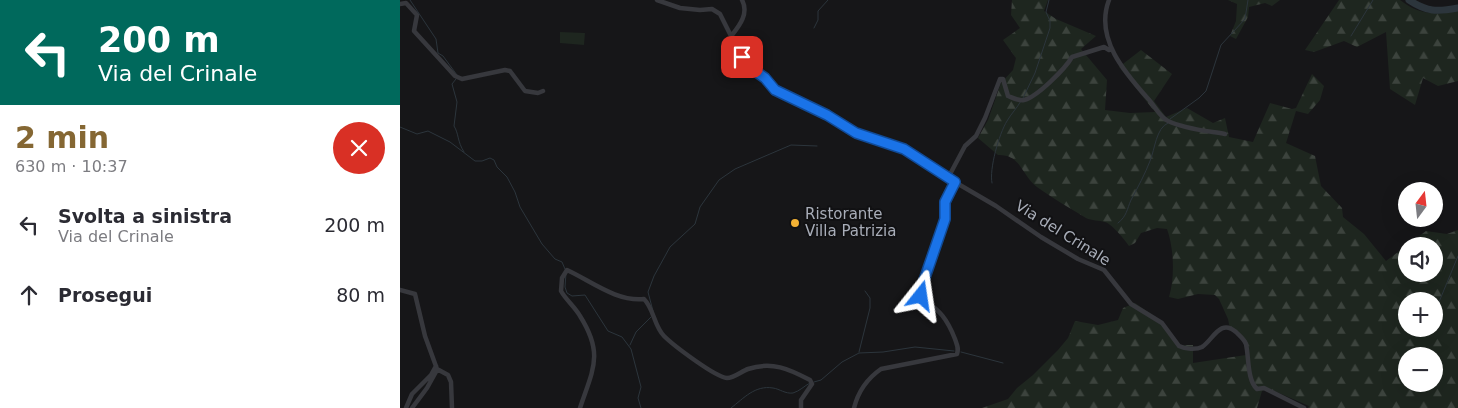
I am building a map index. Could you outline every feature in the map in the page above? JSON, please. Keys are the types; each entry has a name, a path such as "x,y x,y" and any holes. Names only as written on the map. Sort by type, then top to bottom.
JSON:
{"street":[{"name":"Via del Crinale","path":"657,0 680,8 712,9 720,14 748,66 765,78 775,90 827,115 856,133 904,149 996,206 1041,237 1078,259 1104,270 1132,304 1162,323 1179,346 1197,348 1204,346 1217,330 1228,327 1232,328 1244,339 1246,344 1251,380 1254,386 1258,389 1270,390 1304,408"},
{"path":"732,36 745,12 742,0"},
{"path":"1109,0 1105,9 1105,22 1117,60 1167,121 1225,134"},
{"path":"400,4 406,3 417,15 414,31 455,76 462,79 505,70 510,71 525,91 538,93 543,91"},
{"path":"948,178 965,146 976,136 1000,79 1003,79 1008,96 1018,100 1025,100 1049,84 1067,66 1072,57 1104,47 1109,50 1112,49"},
{"path":"854,408 861,390 874,374 881,369 957,354 958,349 948,322 942,314 921,296 920,292 945,219 945,202 955,182"},
{"path":"580,408 594,364 595,351 590,332 574,306 561,291 562,278 567,270 591,284 625,298 644,299 662,334 690,357 725,378 764,366 787,368 810,380 812,384 801,400 801,408"},
{"path":"400,290 415,294 425,336 437,368 448,375 452,382 452,408"},
{"path":"406,408 412,394 437,368"},
{"path":"412,408 427,388 437,368"}],"green space":[{"path":"1012,0 1048,0 1044,11 1056,19 1096,36 1081,49 1107,80 1105,110 1130,113 1155,112 1119,67 1141,50 1172,74 1154,101 1166,117 1187,108 1213,123 1225,118 1229,137 1253,142 1270,103 1292,109 1296,108 1312,74 1324,86 1320,100 1308,114 1296,111 1286,143 1315,156 1321,186 1342,208 1343,217 1364,234 1386,261 1398,252 1398,282 1443,282 1443,237 1418,237 1426,231 1447,234 1458,230 1458,408 1308,408 1309,406 1268,388 1262,391 1257,408 982,408 1008,399 1017,388 1058,350 1068,338 1075,321 1098,325 1118,320 1123,308 1135,303 1164,323 1179,345 1193,345 1193,363 1246,355 1243,340 1230,329 1228,319 1219,299 1215,295 1198,294 1178,299 1169,297 1173,263 1167,229 1157,228 1141,233 1135,243 1129,246 1108,223 1086,218 1049,195 1032,182 1012,158 998,155 978,138 988,120 1001,83 1013,70 1016,58 1003,40 1020,28 1011,15"},
{"path":"1228,0 1280,0 1272,6 1265,3 1249,7 1248,17 1236,39 1230,36 1236,21 1237,4"},
{"path":"1339,0 1400,0 1421,11 1442,12 1458,10 1458,81 1438,86 1423,78 1415,105 1390,89 1386,32 1357,47 1344,41 1314,52 1305,50"},
{"path":"560,32 585,33 584,45 560,43"}],"waterway":[{"path":"410,0 436,39 438,53 443,56 457,75"},
{"path":"814,28 818,20 818,11 828,0"},
{"path":"1023,98 1035,73 1050,28 1050,21 1046,12 1049,0"},
{"path":"1170,119 1206,91 1221,45 1245,19 1248,0"},
{"path":"1351,36 1373,0"},
{"path":"1409,0 1421,7 1432,10 1458,8"},
{"path":"456,79 452,84 457,102 454,126 464,152"},
{"path":"992,183 993,161 1001,134 1007,121 1021,101"},
{"path":"1118,223 1125,215 1146,171 1158,134 1168,123"},
{"path":"400,127 417,134 428,131 450,142 475,161 490,158 494,160 497,167 507,177 520,207 542,244 555,259 562,262 565,269"},
{"path":"653,311 648,292 654,276 670,247 695,224 700,207 719,180 735,169 791,145 817,146"},
{"path":"1443,292 1458,256"},
{"path":"566,273 565,287 567,293 572,296 585,295 608,331 622,337 631,349 641,387 638,398 641,408"},
{"path":"859,352 870,308 870,298 865,291"},
{"path":"630,345 636,332 651,317"},
{"path":"814,382 821,380 842,362 859,353 883,352 915,347 954,351"},
{"path":"961,352 1003,363"},
{"path":"731,408 750,393 761,388 773,388 793,393 810,383"}],"place":[{"name":"Ristorante Villa Patrizia","path":"795,223"}],"route":[{"path":"742,57 748,66 765,78 775,90 827,115 856,133 904,149 955,182 945,202 945,219 920,292 921,296"}]}
